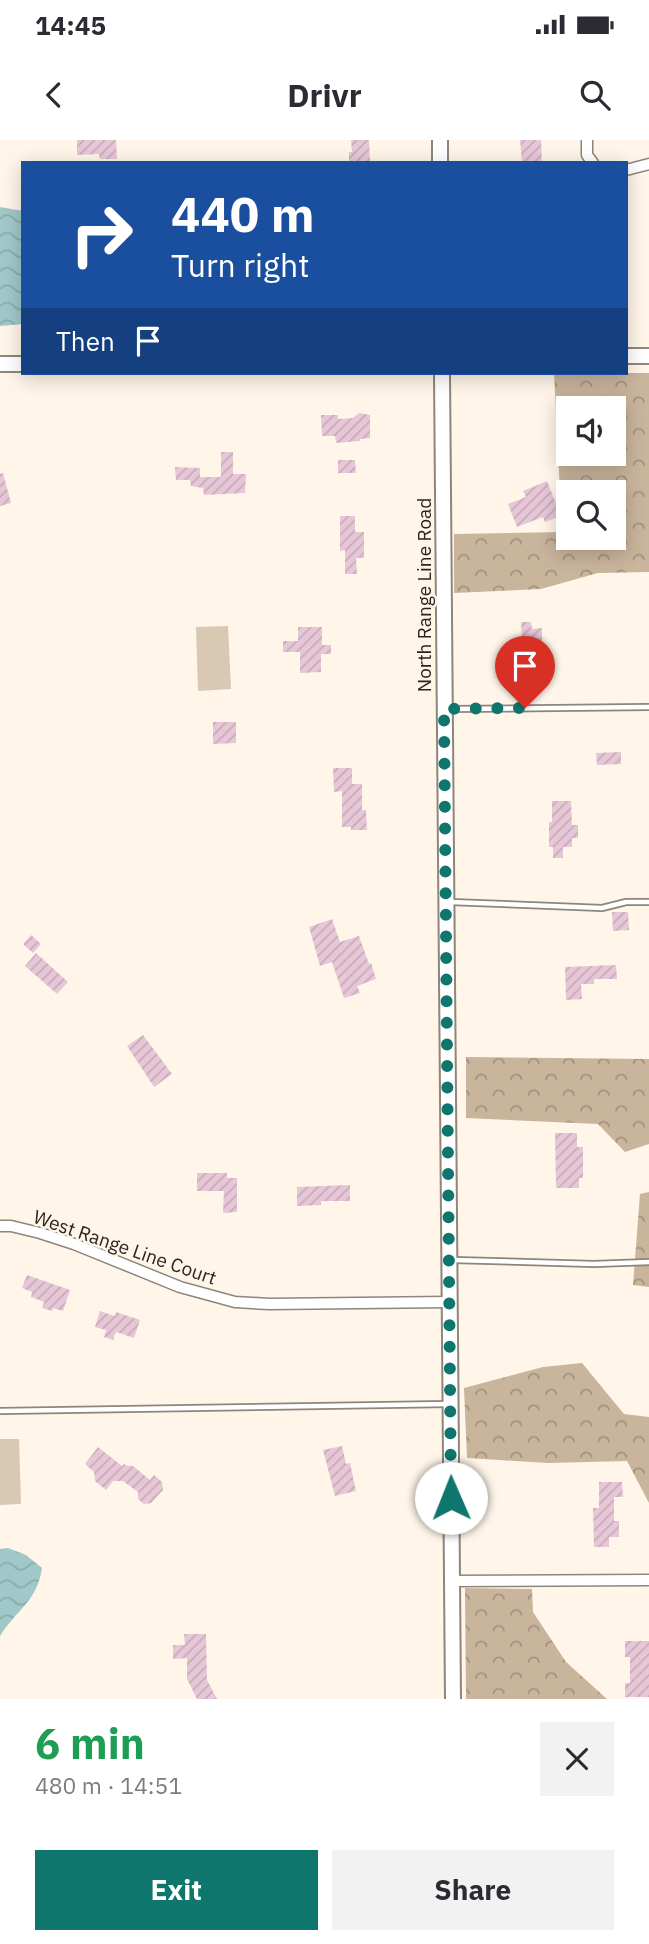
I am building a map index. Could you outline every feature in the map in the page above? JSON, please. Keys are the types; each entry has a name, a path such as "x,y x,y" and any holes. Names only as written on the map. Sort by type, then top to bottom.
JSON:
{"street":[{"path":"440,140 440,161"},
{"path":"587,140 587,155 592,161"},
{"path":"628,169 649,164"},
{"path":"628,356 649,355"},
{"path":"0,364 21,364"},
{"name":"North Range Line Road","path":"442,375 453,1699"},
{"name":"West Range Line Court","path":"0,1226 12,1226 63,1240 180,1287 235,1302 449,1302"},
{"path":"452,1581 649,1580"}],"lane":[{"path":"444,709 649,707"},
{"path":"446,901 602,908 626,902 649,902"},
{"path":"449,1260 594,1264 649,1262"},
{"path":"0,1411 450,1404"}],"green space":[{"path":"649,373 649,572 598,573 541,589 454,593 454,534 556,532 556,550 626,550 626,480 559,480 559,466 626,466 626,396 556,396 556,413 554,375"},
{"path":"466,1057 649,1059 649,1144 625,1152 598,1124 466,1118"},
{"path":"649,1192 649,1287 633,1285 640,1194"},
{"path":"582,1363 624,1414 649,1417 649,1503 627,1461 548,1463 467,1458 464,1388 543,1367"},
{"path":"465,1588 532,1589 533,1612 566,1662 607,1699 466,1699"}],"shaded area":[{"path":"228,626 231,689 198,691 196,627"},
{"path":"0,1439 19,1439 21,1504 0,1505"}],"water":[{"path":"0,207 21,211 21,324 0,326"},
{"path":"8,1548 26,1555 42,1568 31,1598 0,1636 0,1549"}],"building":[{"path":"77,140 116,140 117,159 100,159 99,154 77,155"},
{"path":"351,140 369,140 370,161 349,161 349,152 352,152"},
{"path":"520,140 541,140 542,161 522,161"},
{"path":"359,413 370,415 370,438 336,443 335,436 322,436 321,415 338,415 338,419 353,418"},
{"path":"221,452 233,452 233,474 246,474 245,493 204,495 203,488 191,486 190,480 176,480 175,467 200,468 200,477 221,477"},
{"path":"338,460 355,460 356,473 338,473"},
{"path":"3,473 11,503 0,506 0,474"},
{"path":"547,481 556,504 556,518 545,522 543,517 517,527 508,504 526,497 523,491"},
{"path":"340,516 355,516 355,532 364,532 364,558 356,558 357,574 345,574 345,550 340,551"},
{"path":"521,622 531,622 532,629 542,628 541,677 524,677"},
{"path":"298,627 322,627 322,645 331,645 331,654 321,654 321,672 300,673 300,652 283,652 283,641 298,641"},
{"path":"213,722 236,722 236,743 213,744"},
{"path":"621,752 621,764 597,765 596,753"},
{"path":"333,768 352,768 352,784 362,784 362,810 366,810 367,830 342,827 342,791 334,792"},
{"path":"552,801 571,801 572,825 578,825 578,838 572,838 572,847 563,847 563,858 553,858 553,847 549,847"},
{"path":"612,912 628,912 629,930 613,931"},
{"path":"332,919 340,942 359,936 376,979 357,986 360,993 344,998 332,962 320,966 309,927"},
{"path":"31,935 41,944 33,953 23,944"},
{"path":"36,953 68,982 57,994 25,966"},
{"path":"616,965 617,979 594,979 594,984 581,984 582,999 566,1000 565,967"},
{"path":"143,1035 172,1074 154,1087 127,1046"},
{"path":"555,1133 577,1133 577,1147 583,1147 583,1178 579,1178 579,1188 556,1188"},
{"path":"197,1173 227,1173 227,1178 237,1178 237,1212 223,1213 224,1191 197,1191"},
{"path":"350,1185 350,1201 321,1201 321,1205 297,1206 297,1187"},
{"path":"27,1275 70,1290 63,1311 42,1308 44,1302 31,1297 32,1292 22,1288"},
{"path":"100,1311 115,1316 116,1312 140,1320 134,1338 116,1332 113,1340 104,1337 106,1330 95,1327"},
{"path":"342,1446 346,1464 350,1463 356,1491 335,1496 323,1450"},
{"path":"98,1447 122,1466 133,1466 150,1480 154,1475 162,1482 163,1490 151,1503 144,1504 138,1499 138,1492 123,1481 113,1481 106,1490 95,1481 94,1472 85,1464"},
{"path":"599,1482 622,1482 623,1497 614,1497 614,1521 619,1521 619,1537 609,1537 609,1547 594,1547 593,1508 599,1508"},
{"path":"184,1634 206,1634 207,1680 217,1699 197,1699 187,1679 187,1658 173,1659 173,1645 185,1645"},
{"path":"625,1641 649,1641 649,1697 625,1697 625,1683 630,1683 630,1657 625,1657"}],"route":[{"path":"451,1498 444,709 525,708"}]}
